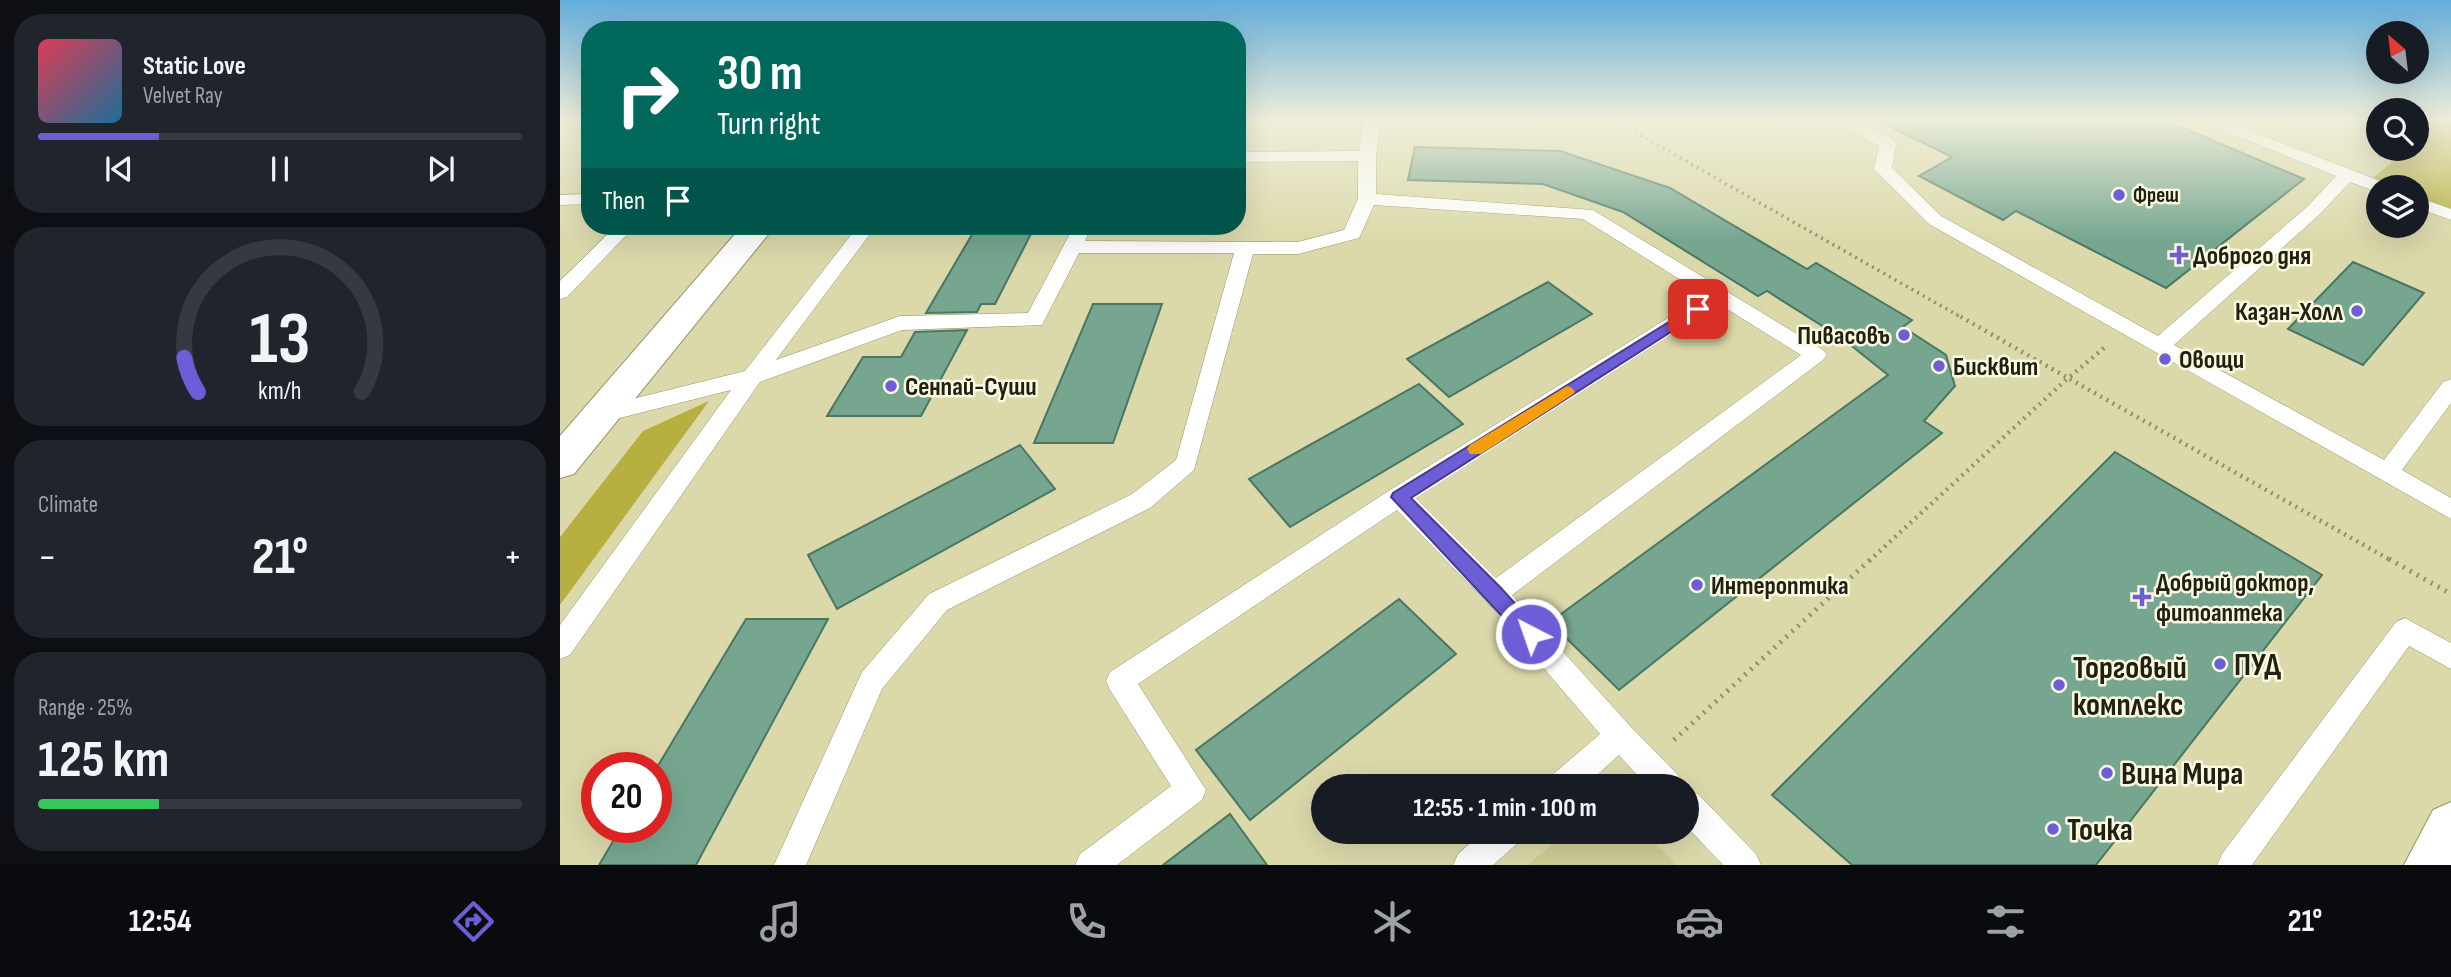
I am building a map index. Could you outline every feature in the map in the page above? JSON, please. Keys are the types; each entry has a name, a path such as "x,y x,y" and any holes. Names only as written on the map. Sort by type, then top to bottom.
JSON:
{"main road":[{"path":"560,463 751,235"},
{"path":"2431,865 2451,828"}],"lane":[{"path":"600,415 752,377 900,323 1035,320 1077,237 1298,248 1352,233 1367,199 1367,159"},
{"path":"1885,159 1883,169 1935,220 2451,509"},
{"path":"2307,159 2366,182"},
{"path":"2161,345 2314,210 2347,175"},
{"path":"560,200 581,199"},
{"path":"1367,199 1587,214 1816,355 1495,593"},
{"path":"2429,207 2451,215"},
{"path":"560,293 617,235"},
{"path":"560,647 752,377 860,235"},
{"path":"790,865 872,681 938,603 1142,501 1186,464 1245,247"},
{"path":"1091,865 1191,790 1120,681 1399,497 1720,295"},
{"path":"2387,473 2451,387"},
{"path":"1399,497 1495,593 1620,736 1657,774"},
{"path":"2233,865 2404,630 2451,657"},
{"path":"1576,774 1620,736"},
{"path":"1699,817 1745,865"},
{"path":"1469,865 1493,844"}],"path":[{"path":"1683,159 2451,594"},
{"path":"1659,774 2068,378 2129,327"}],"shaded area":[{"path":"2451,159 2451,210 2429,201 2429,175 2377,175 2393,161"},
{"path":"709,401 560,605 560,537 643,431"},
{"path":"1552,844 1656,844 1677,865 1528,865"}],"building":[{"path":"1412,159 1585,159 1670,188 1807,269 1816,263 1912,320 1903,327 1946,355 1955,386 1924,421 1942,433 1619,690 1550,622 1888,375 1843,339 1767,291 1758,296 1623,212 1543,184 1408,180"},
{"name":"Фреш","path":"1948,159 2258,159 2304,179 2166,288 2016,211 2003,220 1919,176"},
{"path":"972,235 1030,235 995,304 981,304 977,312 926,313"},
{"name":"Казан-Холл","path":"2353,262 2424,293 2363,365 2288,329"},
{"path":"1548,282 1592,314 1449,397 1407,359"},
{"path":"1093,304 1162,304 1113,443 1034,443"},
{"name":"Сенпай-Суши","path":"967,330 921,416 827,416 863,357 901,357 915,332"},
{"path":"1419,384 1463,424 1290,527 1249,479"},
{"path":"1020,445 1055,489 837,609 808,555"},
{"name":"Торговый комплекс","path":"2115,452 2322,575 2096,865 1852,865 1772,795"},
{"path":"1399,599 1456,654 1250,820 1196,750"},
{"path":"746,619 828,619 696,865 599,865 612,843 672,843 672,752 666,752"},
{"path":"1230,814 1267,865 1163,865"}],"slow traffic":[{"path":"1475,449 1567,392"}],"place":[{"name":"Фреш","path":"2119,195"},
{"name":"Доброго дня","path":"2179,255"},
{"name":"Казан-Холл","path":"2357,311"},
{"name":"Пивасовъ","path":"1904,335"},
{"name":"Овощи","path":"2165,359"},
{"name":"Бисквит","path":"1939,366"},
{"name":"Сенпай-Суши","path":"891,386"},
{"name":"Интероптика","path":"1697,585"},
{"name":"Добрый доктор, фитоаптека","path":"2142,597"},
{"name":"ПУД","path":"2220,664"},
{"name":"Торговый комплекс","path":"2059,685"},
{"name":"Вина Мира","path":"2107,773"},
{"name":"Точка","path":"2053,829"}],"route":[{"path":"1531,634 1495,593 1399,497 1698,309"}]}
